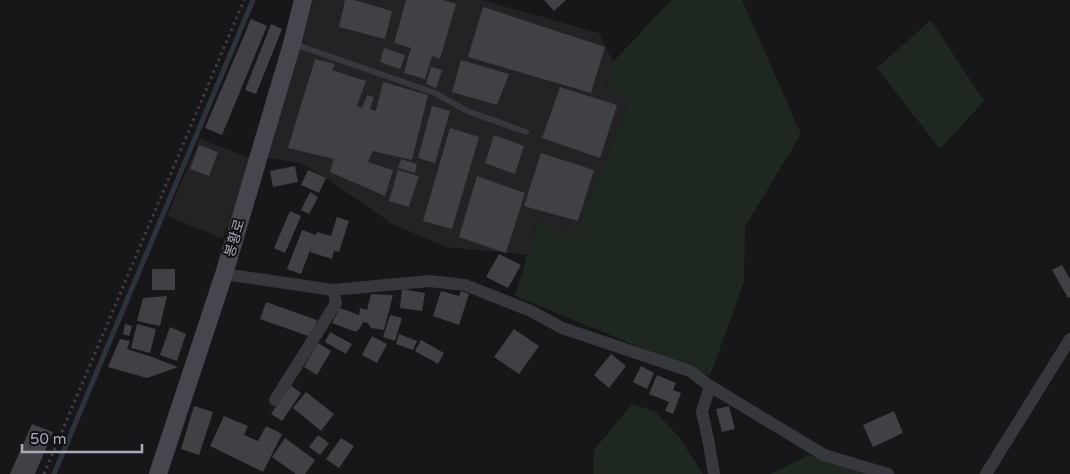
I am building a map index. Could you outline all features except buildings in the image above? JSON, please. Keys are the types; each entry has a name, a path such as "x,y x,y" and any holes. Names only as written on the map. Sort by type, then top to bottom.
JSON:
{"main road":[{"name":"봉황로","path":"158,474 224,274 304,0"}],"street":[{"path":"224,274 333,290 429,281 465,285 531,311 562,328 690,372 824,455 888,474"},
{"path":"275,400 336,303 333,290"},
{"path":"986,474 1070,339"},
{"path":"710,386 702,411 714,474"}],"lane":[{"path":"292,44 435,93 468,111 526,132"}],"path":[{"path":"44,474 244,0"}],"shaded area":[{"path":"313,0 482,0 599,33 613,62 606,86 628,102 574,235 537,223 527,255 446,247 392,224 331,181 300,163 268,158"},
{"path":"671,0 742,0 801,134 745,227 744,282 710,376 515,296 537,223 574,235 628,103 606,86 613,62"},
{"path":"931,20 984,101 940,149 877,68"},
{"path":"200,139 251,158 223,239 167,216"},
{"path":"632,404 656,412 678,436 703,474 593,474 594,450"},
{"path":"809,455 871,474 770,474"}],"waterway":[{"path":"54,474 253,0"}]}
